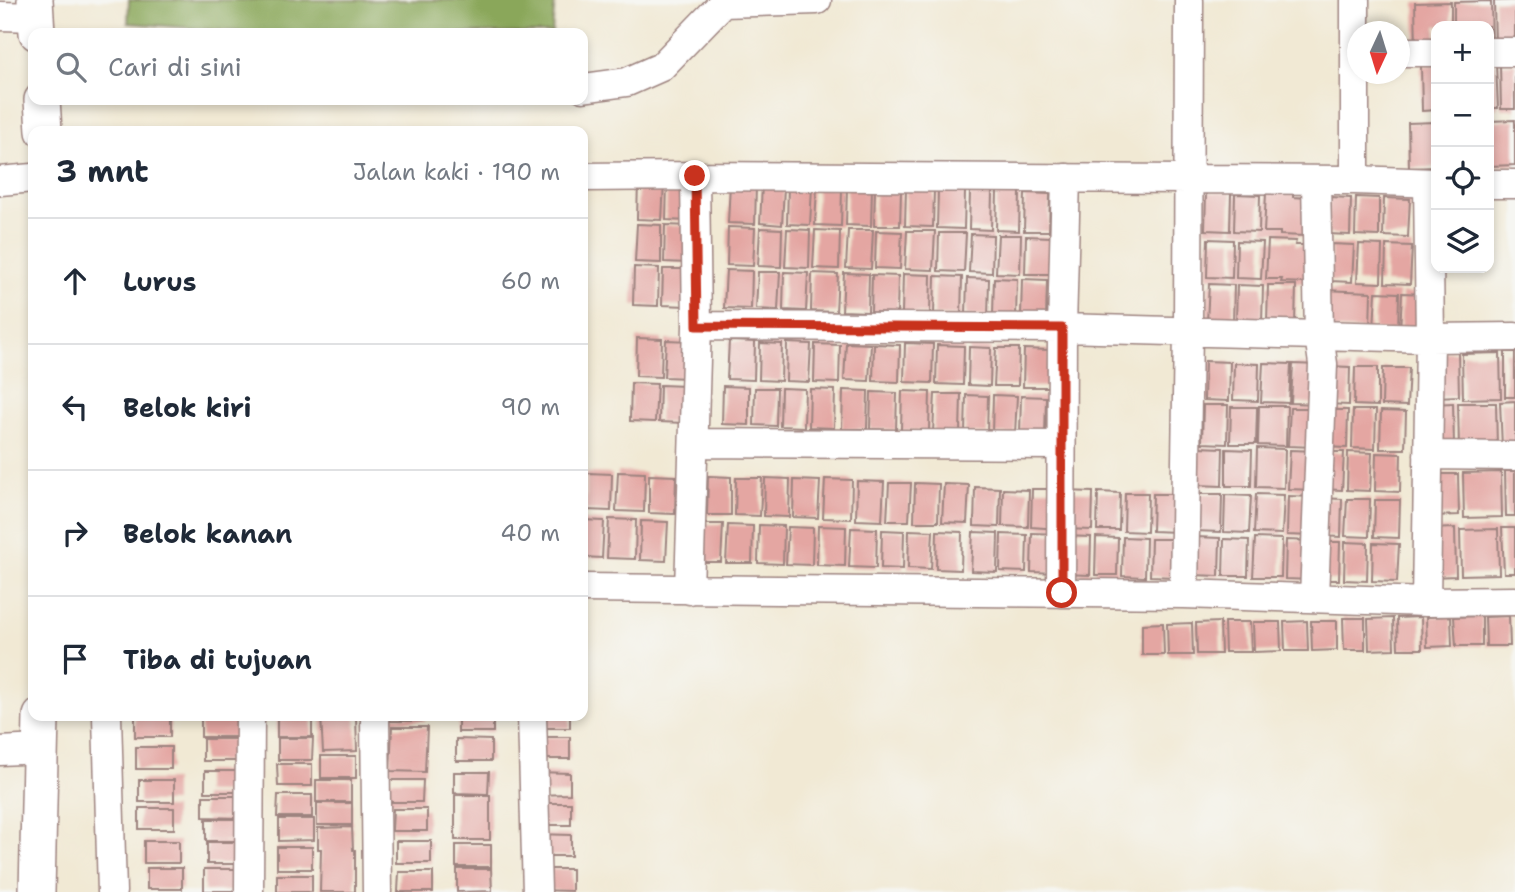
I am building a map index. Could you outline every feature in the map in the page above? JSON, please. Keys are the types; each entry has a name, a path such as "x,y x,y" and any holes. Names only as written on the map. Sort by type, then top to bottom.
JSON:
{"street":[{"path":"588,87 627,82 661,67 723,1 817,0"},
{"path":"1184,594 1189,0"},
{"path":"1355,0 1355,21"},
{"path":"0,16 36,17"},
{"path":"1410,52 1431,52"},
{"path":"1494,52 1515,52"},
{"path":"1355,180 1356,84"},
{"path":"42,105 44,126"},
{"path":"689,590 697,326 695,176"},
{"path":"588,177 1355,180 1431,183"},
{"path":"0,181 28,178"},
{"path":"1062,593 1062,328 1066,178"},
{"path":"1314,598 1323,364 1319,335 1316,180"},
{"path":"1494,184 1515,184"},
{"path":"1426,602 1432,210"},
{"path":"697,326 1062,328 1430,338 1515,337"},
{"path":"694,443 1061,445"},
{"path":"1428,455 1515,456"},
{"path":"588,588 1184,594 1426,602 1515,601"},
{"path":"107,721 113,892"},
{"path":"249,892 250,721"},
{"path":"375,721 377,892"},
{"path":"532,721 537,892"},
{"path":"0,751 40,732 37,892"}],"green space":[{"path":"129,0 555,0 552,28 191,28 128,23"}],"building":[{"path":"1515,0 1515,46 1495,46 1494,1"},
{"path":"1491,1 1491,21 1454,21 1454,2"},
{"path":"1451,2 1451,21 1431,21 1431,47 1416,48 1415,3"},
{"path":"1494,64 1496,64 1498,108 1494,108"},
{"path":"1500,64 1515,64 1515,109 1501,109"},
{"path":"1431,65 1431,110 1422,111 1421,66"},
{"path":"1515,120 1515,165 1494,166 1494,121"},
{"path":"1431,122 1431,167 1409,168 1408,123"},
{"path":"638,181 664,182 662,220 637,219"},
{"path":"667,183 692,184 691,221 666,220"},
{"path":"730,184 756,185 755,224 728,223"},
{"path":"762,186 784,187 782,225 760,223"},
{"path":"788,186 812,187 810,225 787,224"},
{"path":"817,187 842,188 841,226 815,225"},
{"path":"847,187 872,187 871,226 846,225"},
{"path":"906,188 934,189 933,227 905,226"},
{"path":"875,189 901,190 900,226 874,226"},
{"path":"938,190 965,191 964,229 937,228"},
{"path":"970,192 992,192 991,230 969,229"},
{"path":"997,192 1020,192 1019,231 996,230"},
{"path":"1206,192 1231,193 1230,231 1205,230"},
{"path":"1025,193 1050,194 1049,231 1024,231"},
{"path":"1266,193 1293,194 1293,197 1308,198 1306,236 1264,232"},
{"path":"1235,194 1260,195 1259,232 1234,231"},
{"path":"1329,197 1351,198 1350,235 1328,234"},
{"path":"1356,197 1379,198 1379,236 1355,235"},
{"path":"1384,198 1410,199 1408,237 1383,236"},
{"path":"637,224 661,225 661,263 635,262"},
{"path":"665,225 691,226 689,263 664,262"},
{"path":"728,227 755,228 753,266 727,265"},
{"path":"760,228 782,229 781,267 758,266"},
{"path":"787,229 810,230 809,268 785,267"},
{"path":"815,230 840,231 839,269 813,268"},
{"path":"848,230 873,230 871,269 846,268"},
{"path":"876,231 902,232 900,269 875,268"},
{"path":"907,231 935,231 933,270 905,269"},
{"path":"939,233 966,233 964,272 938,271"},
{"path":"971,234 993,235 992,273 969,272"},
{"path":"998,235 1021,235 1020,274 996,273"},
{"path":"1026,236 1051,237 1049,274 1025,274"},
{"path":"1208,239 1233,240 1232,278 1207,277"},
{"path":"1268,240 1296,241 1295,245 1309,245 1308,283 1266,279"},
{"path":"1237,241 1263,242 1261,279 1236,278"},
{"path":"1331,244 1354,245 1352,282 1330,281"},
{"path":"1359,244 1382,245 1381,283 1357,282"},
{"path":"1386,245 1412,246 1410,284 1385,283"},
{"path":"634,267 659,268 658,306 633,305"},
{"path":"663,269 688,269 687,306 662,305"},
{"path":"726,270 752,271 751,309 724,308"},
{"path":"758,272 780,272 778,310 756,309"},
{"path":"784,272 808,273 806,311 783,310"},
{"path":"812,273 838,274 836,312 811,311"},
{"path":"844,273 869,274 868,312 842,311"},
{"path":"903,274 931,275 930,314 902,313"},
{"path":"872,275 898,276 897,313 871,312"},
{"path":"935,276 962,277 961,316 934,315"},
{"path":"967,278 989,279 988,317 966,315"},
{"path":"994,278 1017,279 1016,317 993,316"},
{"path":"1022,279 1047,280 1046,318 1021,317"},
{"path":"1209,284 1234,285 1233,323 1207,322"},
{"path":"1237,285 1263,286 1262,323 1236,322"},
{"path":"1268,285 1296,285 1295,324 1267,323"},
{"path":"1323,290 1371,292 1370,330 1321,329"},
{"path":"1376,292 1399,293 1398,331 1374,330"},
{"path":"1402,293 1427,294 1426,332 1400,331"},
{"path":"637,338 662,339 661,377 636,376"},
{"path":"666,340 691,341 690,378 664,377"},
{"path":"729,341 755,342 754,380 727,379"},
{"path":"760,343 782,344 781,381 759,380"},
{"path":"787,343 811,344 809,382 786,381"},
{"path":"846,343 871,344 869,381 844,380"},
{"path":"905,343 933,344 932,383 904,382"},
{"path":"815,344 840,345 839,383 814,382"},
{"path":"874,344 900,345 899,382 873,381"},
{"path":"937,345 964,346 963,385 936,384"},
{"path":"969,347 991,348 990,386 968,385"},
{"path":"996,348 1019,348 1018,386 994,386"},
{"path":"1024,349 1049,350 1048,387 1023,387"},
{"path":"1435,352 1458,352 1459,396 1436,397"},
{"path":"1505,352 1515,352 1515,397 1505,397"},
{"path":"1500,353 1501,398 1463,399 1462,354"},
{"path":"1205,361 1230,362 1229,401 1204,400"},
{"path":"1234,363 1259,364 1258,401 1233,400"},
{"path":"1263,363 1291,364 1289,403 1261,402"},
{"path":"1293,364 1319,365 1319,404 1291,403"},
{"path":"1328,366 1350,367 1349,405 1327,404"},
{"path":"1355,367 1378,367 1378,406 1354,405"},
{"path":"1383,368 1409,368 1407,406 1382,405"},
{"path":"631,383 657,384 655,422 630,421"},
{"path":"660,385 685,386 685,423 659,422"},
{"path":"723,386 749,387 749,425 722,424"},
{"path":"755,388 777,388 776,426 754,425"},
{"path":"781,388 805,389 804,427 780,426"},
{"path":"810,389 835,390 834,428 809,427"},
{"path":"843,390 868,391 867,429 842,429"},
{"path":"902,391 930,392 929,431 901,430"},
{"path":"871,392 897,393 896,430 870,429"},
{"path":"935,394 961,394 960,433 933,432"},
{"path":"966,395 988,396 987,434 965,433"},
{"path":"993,395 1017,396 1015,434 992,434"},
{"path":"1021,396 1046,397 1045,435 1020,434"},
{"path":"1515,401 1515,446 1502,447 1500,402"},
{"path":"1453,403 1454,446 1433,446 1432,404"},
{"path":"1458,403 1496,403 1497,448 1459,449"},
{"path":"1203,405 1228,405 1227,444 1202,443"},
{"path":"1259,406 1287,406 1286,446 1258,445"},
{"path":"1231,407 1257,407 1256,444 1230,444"},
{"path":"1290,408 1316,408 1315,447 1288,446"},
{"path":"1326,410 1348,410 1347,448 1325,447"},
{"path":"1353,410 1376,410 1375,449 1352,448"},
{"path":"1381,411 1406,412 1405,449 1380,449"},
{"path":"1198,447 1223,448 1222,486 1197,485"},
{"path":"1257,448 1285,449 1284,488 1256,487"},
{"path":"1226,449 1252,450 1251,486 1226,486"},
{"path":"1290,450 1316,451 1315,490 1288,489"},
{"path":"1321,452 1344,452 1342,490 1320,489"},
{"path":"1348,452 1372,453 1370,491 1347,490"},
{"path":"1376,453 1401,454 1400,492 1375,491"},
{"path":"1505,471 1515,471 1515,516 1506,516"},
{"path":"618,472 645,473 644,512 616,511"},
{"path":"1501,472 1502,517 1464,518 1463,473"},
{"path":"588,473 612,474 611,511 588,510"},
{"path":"1432,474 1458,474 1459,515 1433,516"},
{"path":"649,475 676,476 675,514 649,513"},
{"path":"708,476 731,477 731,515 707,515"},
{"path":"736,478 762,478 760,516 735,515"},
{"path":"765,478 790,479 789,517 764,516"},
{"path":"825,479 852,480 851,519 823,518"},
{"path":"794,480 820,481 818,518 793,517"},
{"path":"857,481 884,482 882,521 856,520"},
{"path":"889,483 911,483 909,521 887,521"},
{"path":"915,483 939,484 938,522 914,522"},
{"path":"944,484 969,485 967,523 942,522"},
{"path":"975,487 1000,488 999,527 974,526"},
{"path":"1003,489 1029,490 1028,527 1002,526"},
{"path":"1032,489 1060,489 1059,529 1031,527"},
{"path":"1066,491 1093,492 1092,530 1065,529"},
{"path":"1098,492 1120,493 1119,530 1097,530"},
{"path":"1125,493 1148,493 1147,532 1124,531"},
{"path":"1153,494 1178,494 1177,532 1152,531"},
{"path":"1197,494 1222,494 1221,532 1195,531"},
{"path":"1256,494 1284,495 1282,534 1254,533"},
{"path":"1225,495 1251,496 1249,533 1224,532"},
{"path":"1288,496 1315,497 1313,536 1287,535"},
{"path":"1320,498 1342,499 1341,537 1319,536"},
{"path":"1347,499 1370,499 1369,537 1345,536"},
{"path":"1375,500 1400,500 1399,538 1374,537"},
{"path":"609,519 636,520 635,559 607,558"},
{"path":"588,520 604,521 602,558 588,557"},
{"path":"641,521 668,522 666,561 640,560"},
{"path":"699,524 723,524 721,562 698,562"},
{"path":"728,525 753,526 752,563 726,563"},
{"path":"759,525 784,526 783,564 758,563"},
{"path":"818,526 846,527 845,566 817,565"},
{"path":"788,527 813,528 812,565 786,564"},
{"path":"851,528 877,529 876,568 849,567"},
{"path":"1455,528 1456,576 1431,577 1429,529"},
{"path":"1502,528 1515,528 1515,573 1504,573"},
{"path":"1498,529 1499,574 1461,575 1460,530"},
{"path":"882,530 904,531 903,569 881,568"},
{"path":"909,530 933,531 931,569 908,568"},
{"path":"937,531 962,532 961,570 936,569"},
{"path":"973,532 998,533 997,572 971,571"},
{"path":"1032,533 1060,534 1059,573 1031,572"},
{"path":"1001,534 1027,535 1026,572 1000,571"},
{"path":"1064,536 1091,537 1090,575 1063,574"},
{"path":"1096,537 1118,538 1117,575 1095,575"},
{"path":"1123,537 1146,538 1145,577 1122,576"},
{"path":"1195,537 1220,538 1219,576 1194,575"},
{"path":"1255,538 1282,539 1281,577 1253,577"},
{"path":"1151,539 1176,539 1175,577 1150,576"},
{"path":"1224,539 1249,540 1248,576 1223,576"},
{"path":"1286,540 1313,541 1312,580 1285,579"},
{"path":"1318,542 1340,542 1339,580 1317,580"},
{"path":"1345,542 1368,543 1367,581 1344,580"},
{"path":"1373,543 1399,544 1397,582 1372,581"},
{"path":"1451,616 1452,646 1427,647 1426,617"},
{"path":"1482,616 1482,646 1456,646 1454,617"},
{"path":"1509,616 1510,646 1486,646 1485,617"},
{"path":"1421,617 1422,649 1398,649 1397,618"},
{"path":"1343,618 1365,618 1365,650 1344,650"},
{"path":"1393,618 1394,649 1369,650 1368,619"},
{"path":"1307,621 1308,651 1285,651 1284,622"},
{"path":"1311,621 1337,621 1337,650 1312,651"},
{"path":"1220,622 1221,654 1197,654 1196,623"},
{"path":"1224,622 1250,622 1251,652 1225,652"},
{"path":"1253,622 1280,622 1281,651 1254,652"},
{"path":"1163,623 1164,655 1142,655 1142,624"},
{"path":"1192,623 1193,655 1168,655 1167,624"},
{"path":"135,721 170,721 170,737 135,737"},
{"path":"201,721 236,721 236,737 201,737"},
{"path":"277,721 312,721 312,737 277,737"},
{"path":"321,721 356,721 357,751 323,752"},
{"path":"458,721 493,721 493,732 458,732"},
{"path":"535,721 570,721 570,728 535,728"},
{"path":"392,727 427,727 425,772 390,771"},
{"path":"535,737 570,737 570,759 535,759"},
{"path":"278,738 313,738 312,760 278,760"},
{"path":"203,739 238,739 238,761 203,761"},
{"path":"456,739 491,740 491,761 456,761"},
{"path":"136,747 171,747 171,769 136,769"},
{"path":"321,756 356,756 356,778 321,778"},
{"path":"277,764 312,764 312,786 278,786"},
{"path":"205,771 240,771 239,792 205,792"},
{"path":"454,772 489,772 488,794 454,793"},
{"path":"535,772 570,773 570,794 535,795"},
{"path":"139,780 174,780 174,802 139,802"},
{"path":"316,780 351,780 351,802 316,802"},
{"path":"388,780 423,780 422,802 388,802"},
{"path":"278,795 312,795 312,817 277,817"},
{"path":"455,795 490,795 490,840 455,840"},
{"path":"203,796 237,796 238,818 203,817"},
{"path":"317,803 352,803 352,825 317,825"},
{"path":"537,803 571,803 571,825 536,825"},
{"path":"139,808 174,808 174,829 139,829"},
{"path":"393,809 427,809 427,831 392,831"},
{"path":"206,819 241,819 241,841 206,841"},
{"path":"279,819 314,819 314,840 279,841"},
{"path":"352,827 355,892 320,892 321,849 318,849 318,828"},
{"path":"536,834 571,835 571,856 536,856"},
{"path":"144,841 179,841 179,863 144,863"},
{"path":"396,841 431,841 431,863 396,863"},
{"path":"207,842 242,842 242,864 207,864"},
{"path":"456,845 491,845 491,867 456,867"},
{"path":"277,847 312,847 312,869 277,869"},
{"path":"147,868 182,868 182,889 147,889"},
{"path":"204,869 239,869 239,891 204,891"},
{"path":"457,869 491,869 492,891 457,892"},
{"path":"537,869 572,869 572,891 537,890"},
{"path":"399,872 433,872 433,892 398,892"},
{"path":"277,875 312,875 312,892 277,892"}],"route":[{"path":"695,176 697,326 1062,328 1062,593"}]}
